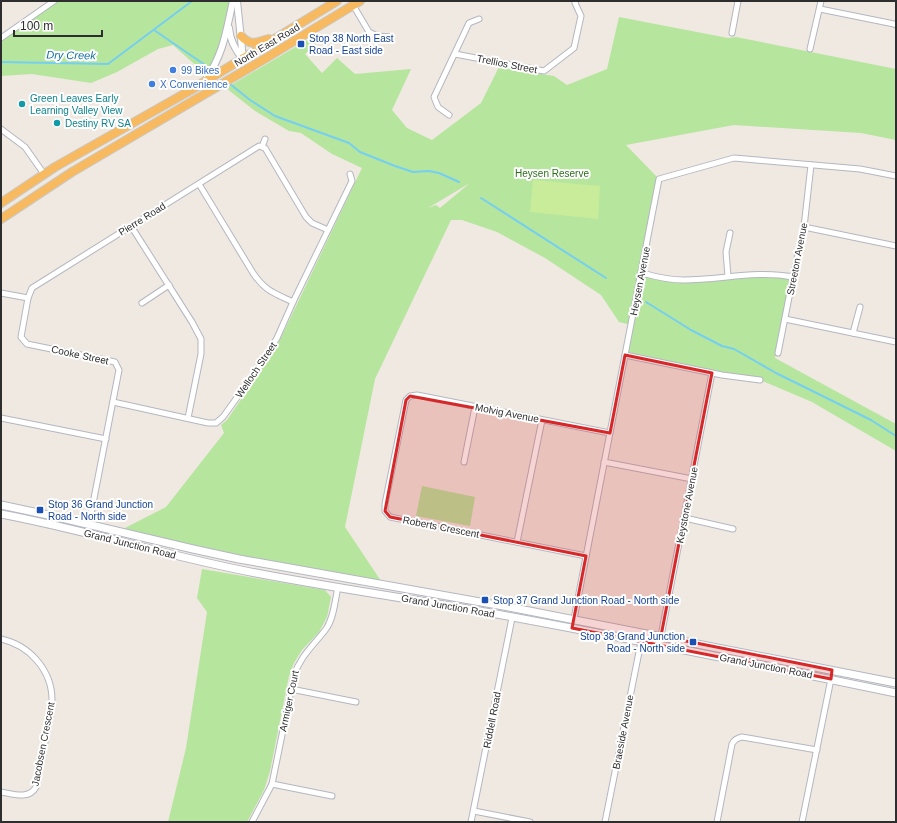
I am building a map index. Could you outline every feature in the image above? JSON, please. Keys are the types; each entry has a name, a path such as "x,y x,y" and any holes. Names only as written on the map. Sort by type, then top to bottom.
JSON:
{"highway":[{"name":"North East Road","path":"1,203 44,174 278,38 337,1"},
{"name":"North East Road","path":"1,219 62,178 266,58 356,3"},
{"path":"241,36 245,41 253,43 270,38 278,38"},
{"path":"234,77 243,58 251,60 266,58"},
{"path":"41,192 44,183 44,174 52,178 62,178"}],"main road":[{"name":"Grand Junction Road","path":"1,505 258,563 574,619 896,683"},
{"name":"Grand Junction Road","path":"1,514 52,524 86,534 238,570 572,628 896,693"},
{"path":"86,534 89,524"},
{"path":"174,545 188,559"},
{"path":"338,587 339,577"},
{"path":"512,618 514,608"},
{"path":"572,628 574,619"},
{"path":"641,642 643,633"},
{"path":"750,654 751,657 756,660 784,670"},
{"path":"830,679 832,670"}],"street":[{"path":"1,38 54,1"},
{"path":"205,81 220,56 233,1"},
{"path":"237,1 243,58"},
{"name":"Trellios Street","path":"455,54 544,71 574,48 581,16 575,3 576,1"},
{"path":"732,33 738,1"},
{"path":"810,49 821,1"},
{"path":"356,3 366,29 377,36 390,37"},
{"path":"820,9 896,25"},
{"path":"449,115 438,107 434,97 469,23 479,19"},
{"path":"228,20 229,34 232,42 238,53 243,58"},
{"path":"1,129 25,147 44,174"},
{"path":"265,139 262,147 265,148 306,217 312,222 328,230"},
{"name":"Pierre Road","path":"28,298 32,288 259,146 262,147"},
{"name":"Heysen Avenue","path":"574,619 659,179 734,158 860,170 896,176"},
{"name":"Streeton Avenue","path":"778,353 792,277 804,227 811,165"},
{"name":"Welloch Street","path":"113,402 208,423 216,423 223,417 264,360 277,338 352,181 350,174"},
{"path":"199,184 261,284 269,291 293,302"},
{"path":"131,226 192,322 201,339 201,354 188,418"},
{"path":"804,227 896,246"},
{"path":"728,276 726,252 730,233"},
{"path":"642,273 665,279 685,280 728,276 782,275 792,277"},
{"path":"142,303 168,285"},
{"path":"1,293 28,298"},
{"name":"Cooke Street","path":"28,298 21,337 27,344 115,362 119,370 89,524"},
{"path":"853,333 860,307"},
{"path":"785,319 896,342"},
{"path":"625,355 712,373 760,380"},
{"name":"Keystone Avenue","path":"661,636 712,373"},
{"name":"Molvig Avenue","path":"406,400 410,396 417,395 610,433"},
{"name":"Roberts Crescent","path":"406,400 385,504 385,511 390,517 586,556"},
{"path":"464,462 475,407"},
{"path":"1,418 106,439"},
{"path":"517,542 542,420"},
{"path":"604,462 692,479"},
{"path":"685,518 733,529"},
{"name":"Armiger Court","path":"252,822 272,784 297,665 308,649 326,628 332,613 338,587"},
{"name":"Riddell Road","path":"471,822 512,618"},
{"name":"Jacobsen Crescent","path":"1,639 20,647 32,655 40,664 50,683 52,700 34,792 22,796 1,792"},
{"name":"Braeside Avenue","path":"605,822 641,642"},
{"path":"802,822 830,679"},
{"path":"291,688 356,702"},
{"path":"717,822 732,744 738,737 742,736 816,750"},
{"path":"272,784 332,796"},
{"path":"474,811 530,822"}],"highlighted area":[{"path":"625,355 712,373 661,636 832,670 831,679 572,628 586,556 390,517 385,511 406,400 410,396 610,433"}],"green space":[{"path":"54,1 233,1 214,68 201,70 173,45 158,49 117,72 91,83 32,74 1,76 1,38"},
{"name":"Heysen Reserve","path":"619,17 728,38 736,37 896,69 896,140 861,133 734,125 626,145 659,179 642,273 685,280 782,275 793,277 775,358 896,424 896,451 812,402 760,380 625,355 631,325 619,322 601,295 545,258 497,232 462,220 451,220 375,379 345,527 381,581 264,560 121,530 166,507 224,433 221,425 227,420 276,348 362,168 332,154 301,133 289,131 255,111 226,88 314,36 319,42 305,54 322,73 337,58 355,74 411,69 392,110 407,128 432,140 481,103 499,67 554,76 567,85 607,69","holes":["470,183 440,208 436,205 428,208"]},
{"path":"533,180 600,186 598,219 530,212"},
{"path":"422,486 475,497 470,526 416,516"},
{"path":"202,569 325,590 331,597 327,617 319,632 302,650 294,663 289,676 270,771 264,790 247,822 168,822 186,748 207,612 197,598"}],"waterway":[{"name":"Dry Creek","path":"1,62 108,64 192,1"},
{"path":"154,30 205,65"},
{"path":"230,84 250,100 275,116 349,143 360,152 395,166 413,172 429,171 439,173 459,182"},
{"path":"481,198 606,278"},
{"path":"646,302 691,330 722,346 734,349 776,373 871,420 896,436"}],"place":[{"name":"Stop 38 North East Road - East side","path":"301,44"},
{"name":"99 Bikes","path":"173,70"},
{"name":"X Convenience","path":"152,84"},
{"name":"Green Leaves Early Learning Valley View","path":"22,104"},
{"name":"Destiny RV SA","path":"57,123"},
{"name":"Stop 36 Grand Junction Road - North side","path":"40,510"},
{"name":"Stop 37 Grand Junction Road - North side","path":"485,600"},
{"name":"Stop 38 Grand Junction Road - North side","path":"693,642"}]}
